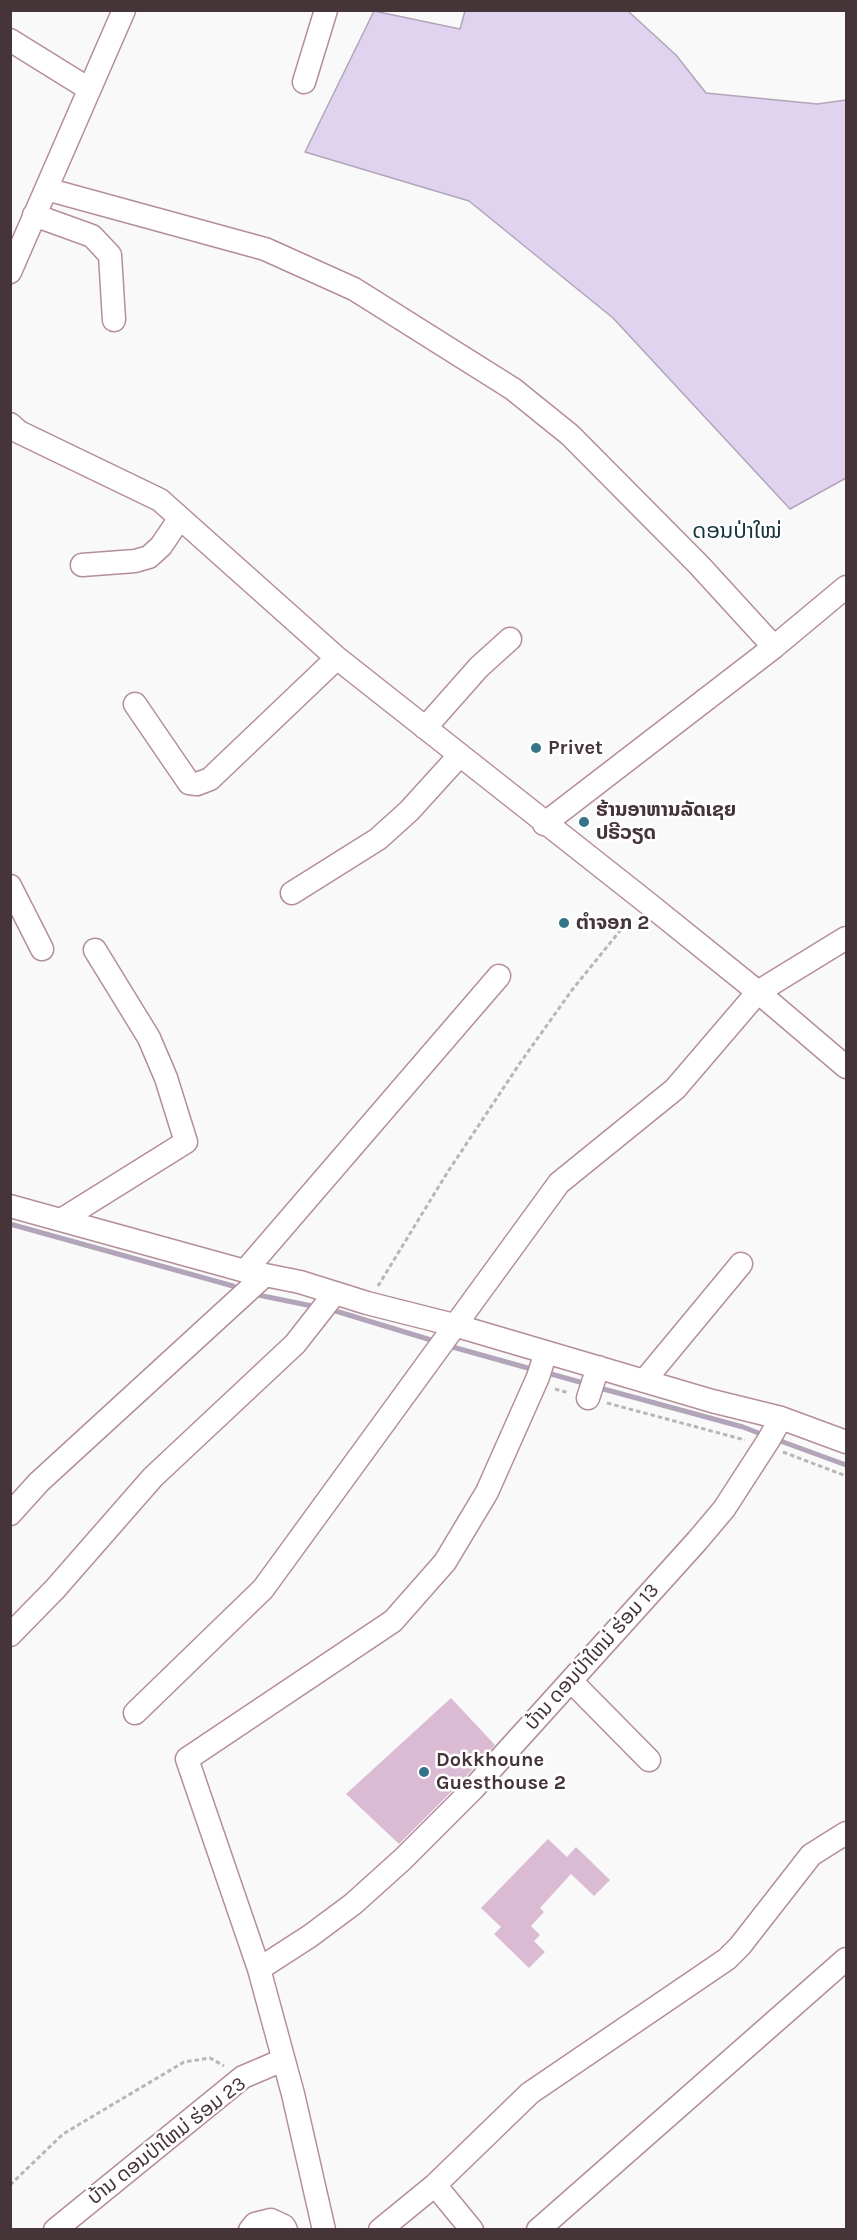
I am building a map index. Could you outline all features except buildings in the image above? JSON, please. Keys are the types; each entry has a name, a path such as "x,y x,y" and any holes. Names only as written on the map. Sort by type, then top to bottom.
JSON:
{"street":[{"path":"10,272 124,10"},
{"path":"304,82 326,10"},
{"path":"10,40 89,89"},
{"path":"46,189 266,249 354,289 513,389 570,435 699,565 774,647"},
{"path":"34,215 92,236 110,255 114,320"},
{"path":"10,424 19,432 160,500 337,658 544,824 645,901 846,1067"},
{"path":"82,565 135,561 149,556 161,546 180,518"},
{"path":"544,824 774,647 846,586"},
{"path":"424,728 479,667 510,639"},
{"path":"135,704 189,783 197,784 210,780 337,658"},
{"path":"292,893 378,839 409,811 459,756"},
{"path":"10,886 42,949"},
{"path":"135,1713 263,1589 559,1183 675,1089 758,992 846,938"},
{"path":"61,1220 186,1142 166,1078 149,1038 95,950"},
{"path":"10,1514 39,1482 255,1273 499,976"},
{"path":"10,1206 255,1273 300,1282 326,1305 367,1303 454,1325 541,1368 592,1384 644,1381 712,1401 772,1433 846,1442"},
{"path":"644,1381 741,1264"},
{"path":"10,1635 56,1589 153,1477 295,1344 326,1305"},
{"path":"324,2229 284,2060 259,1969 187,1759 393,1621 445,1562 487,1492 541,1368"},
{"name":"ບ້ານ ດອນປ່າໃຫມ່ ຮ່ອມ 13","path":"259,1969 310,1936 353,1904 403,1859 473,1789 724,1509 772,1433"},
{"path":"571,1681 649,1760"},
{"path":"380,2229 435,2185 530,2093 727,1959 740,1946 811,1856 846,1833"},
{"path":"538,2229 846,1959"},
{"name":"ບ້ານ ດອນປ່າໃຫມ່ ຮ່ອມ 23","path":"55,2229 243,2077 284,2060"},
{"path":"435,2185 472,2229"},
{"path":"250,2229 255,2224 271,2220 286,2229"}],"path":[{"path":"367,1303 447,1173 520,1063 572,990 645,901"},
{"path":"541,1368 772,1433 846,1476"},
{"path":"10,2185 63,2134 184,2062 210,2058 243,2077"}],"shaded area":[{"path":"374,11 460,29 465,11 628,11 676,55 706,93 817,104 846,100 846,478 790,509 613,318 469,201 305,152"}],"waterway":[{"path":"10,1224 233,1286"},
{"path":"258,1295 317,1307"},
{"path":"329,1309 431,1340"},
{"path":"449,1346 535,1370"},
{"path":"544,1372 587,1384"},
{"path":"596,1387 743,1427 766,1436"},
{"path":"775,1439 846,1465"}],"place":[{"name":"Privet","path":"536,748"},
{"name":"ຮ້ານອາຫານລັດເຊຍ ປຣີວຽດ","path":"584,822"},
{"name":"ຕຳຈອກ 2","path":"564,923"},
{"name":"Dokkhoune Guesthouse 2","path":"424,1772"}],"district":[{"name":"ດອນປ່າໃໝ່","path":"737,532"}]}
